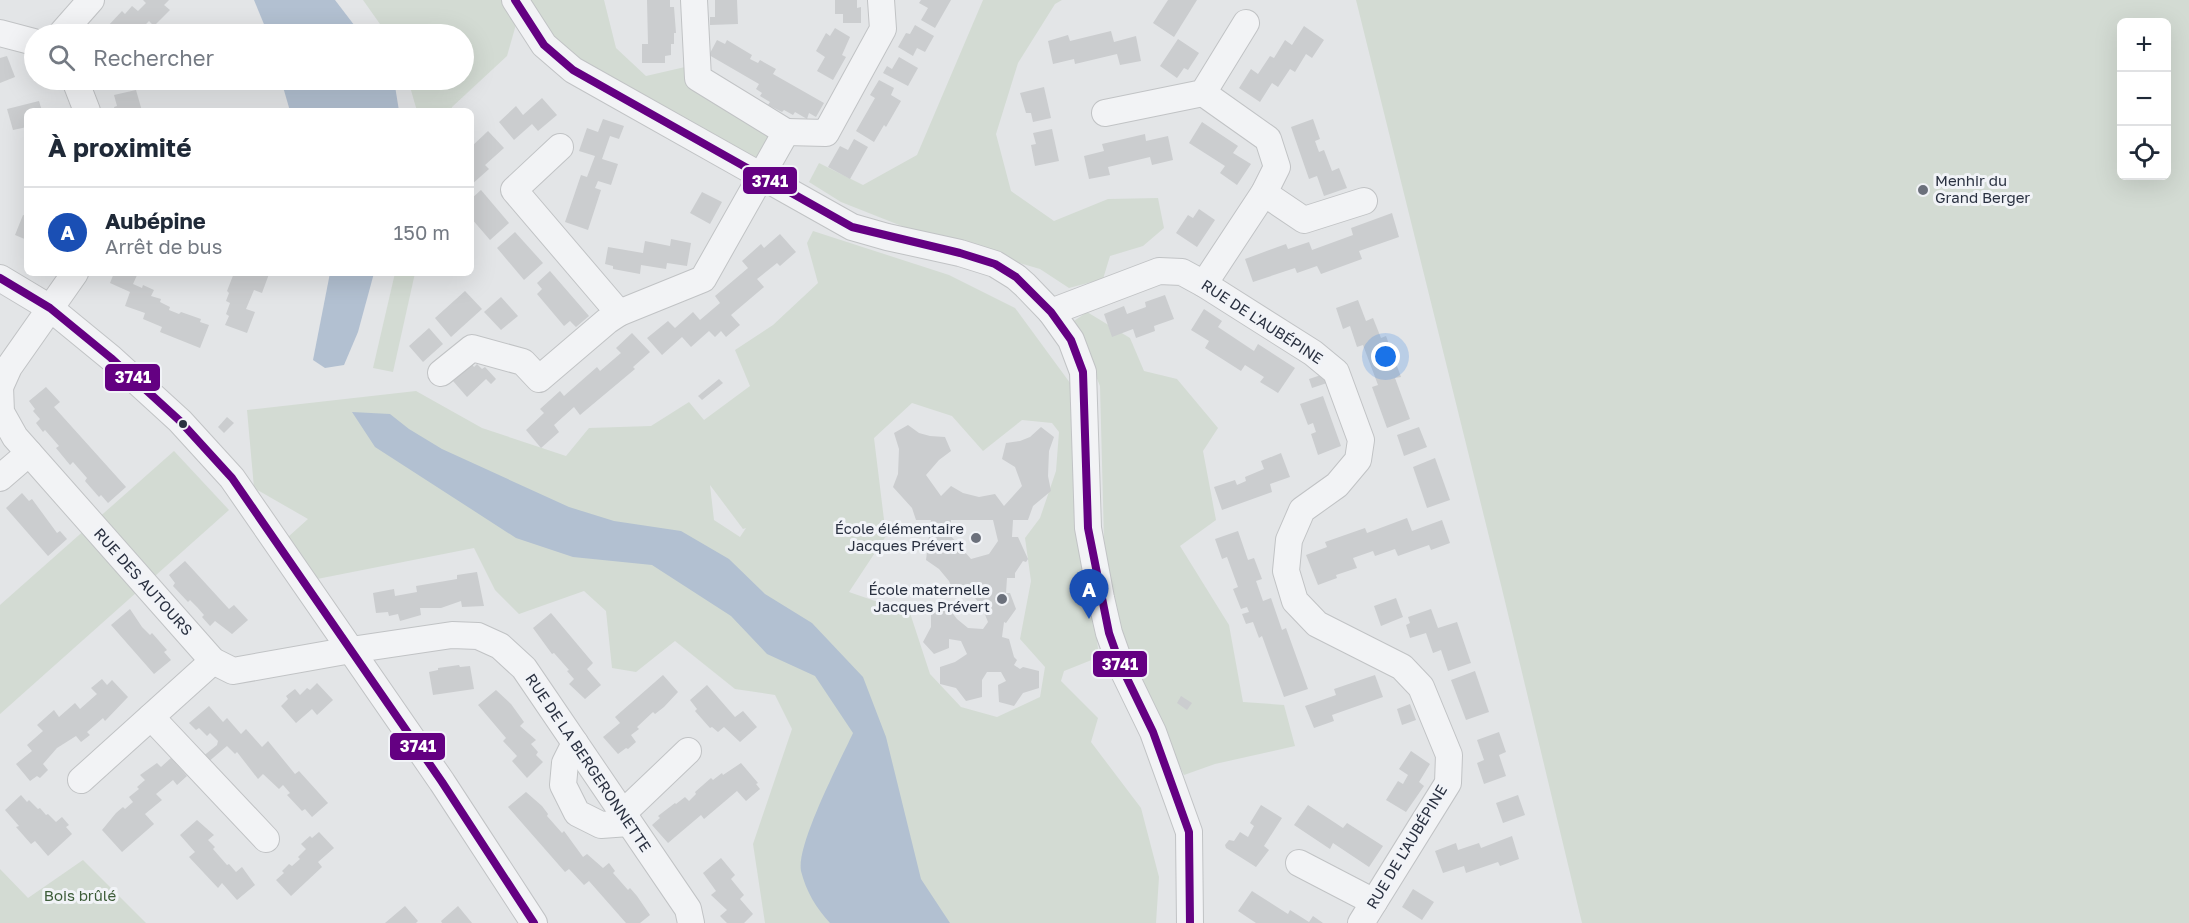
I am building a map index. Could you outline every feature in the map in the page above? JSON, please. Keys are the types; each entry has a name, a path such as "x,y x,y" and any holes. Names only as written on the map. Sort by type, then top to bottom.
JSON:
{"street":[{"path":"71,24 91,0"},
{"path":"515,0 544,45 573,70 632,105 852,227 960,253 994,264 1016,277 1051,312 1071,340 1083,372 1088,528 1109,633 1120,664 1153,732 1189,832 1191,923"},
{"path":"693,0 698,78 786,132 826,133 883,30 881,0"},
{"path":"1105,113 1203,93 1246,23"},
{"path":"0,33 24,39"},
{"path":"79,90 86,108"},
{"path":"1203,93 1268,140 1277,167 1264,193 1204,284"},
{"path":"441,373 472,348 523,362 539,380 619,313 703,279 786,132"},
{"path":"560,147 514,190 619,313"},
{"path":"1264,193 1304,220 1364,201"},
{"name":"RUE DE L'AUBÉPINE","path":"1051,312 1159,271 1182,272 1313,353 1336,372 1361,440 1358,460 1337,485 1302,510 1289,540 1286,571 1295,602 1317,624 1402,667 1421,687 1449,755 1448,783 1367,913"},
{"name":"RUE DES AUTOURS","path":"73,276 9,367 0,387 1,412 15,437 213,661"},
{"path":"0,278 50,308 111,358 180,421 232,478 442,782 534,923"},
{"path":"0,478 29,453"},
{"name":"RUE DE LA BERGERONNETTE","path":"351,650 452,635 478,636 500,646 524,668 688,909 691,923"},
{"path":"81,780 213,661 233,671 351,650"},
{"path":"151,717 266,839"},
{"path":"575,743 564,763 563,785 577,813 601,825 626,818 688,751"},
{"path":"1299,863 1367,913"}],"green space":[{"path":"363,0 509,0 517,21 507,56 474,87 474,24 380,24"},
{"path":"529,0 604,0 616,48 646,76 685,67 775,135 756,158 554,46"},
{"path":"983,0 1062,0 1055,4 1018,63 996,134 1011,191 1054,221 1108,199 1158,198 1164,228 1143,246 1110,256 1103,279 1069,288 1040,269 927,236 841,202 809,182 819,163 863,185 917,155"},
{"path":"1356,0 2189,0 2189,923 1582,923"},
{"path":"411,90 470,90 452,108 416,108"},
{"path":"813,231 949,275 1015,308 1073,387 1089,574 1099,657 1064,671 1061,681 1098,718 1091,742 1141,808 1159,877 1156,923 765,923 753,844 792,729 775,695 735,689 675,641 636,672 612,668 606,611 584,591 519,614 495,590 474,548 317,579 288,537 308,519 254,488 247,410 416,391 482,428 566,456 589,428 651,426 689,402 704,420 750,386 735,350 773,325 818,283 807,243","holes":["912,403 952,416 983,451 1022,420 1052,423 1059,432 1056,471 1040,518 1025,538 1031,581 1020,639 1045,667 1040,697 997,717 961,707 930,674 910,613 849,592 886,536 874,438","710,485 743,529 746,528 740,537 714,520"]},
{"path":"394,276 414,276 393,372 373,368"},
{"path":"1087,312 1130,338 1144,371 1177,379 1218,428 1203,451 1216,520 1180,546 1229,625 1243,702 1284,705 1295,746 1215,764 1184,775 1118,637 1104,540 1100,386 1074,321"},
{"path":"174,451 229,510 0,714 0,605"},
{"name":"Bois brûlé","path":"83,860 146,923 0,923 0,869 28,898"}],"water":[{"path":"254,0 335,0 353,24 264,24"},
{"path":"284,90 396,90 399,108 289,108"},
{"path":"329,276 373,276 358,332 344,365 325,368 313,360"},
{"path":"352,412 390,414 409,429 442,449 569,507 614,521 681,531 729,559 765,594 812,623 863,677 886,737 921,879 950,923 830,923 812,899 801,871 805,842 820,803 853,733 815,676 767,654 731,616 652,565 573,557 516,538 375,447"}],"building":[{"path":"143,0 169,0 164,5 170,10 156,24 149,21 146,24 110,24 122,11 125,14 132,6 138,11 146,3"},
{"path":"647,0 670,0 670,7 674,7 676,33 674,33 674,44 671,44 671,55 665,56 665,63 642,63 642,44 648,44"},
{"path":"715,0 737,0 738,24 710,25 710,17 715,17"},
{"path":"835,0 857,0 857,8 861,7 861,23 843,23 843,14 835,14"},
{"path":"921,0 951,0 935,28 921,20 928,8 919,3"},
{"path":"1168,0 1197,0 1174,37 1153,23"},
{"path":"915,25 934,36 925,52 917,48 913,56 898,47 906,33 910,34"},
{"path":"1304,26 1324,40 1312,58 1306,54 1295,72 1290,69 1278,87 1272,83 1260,102 1239,88 1251,69 1258,74 1270,56 1274,58 1285,40 1292,45"},
{"path":"835,28 850,37 842,55 846,57 833,80 817,71 825,57 816,51 826,33 830,36"},
{"path":"1111,31 1114,42 1136,36 1141,61 1120,65 1117,54 1075,64 1074,59 1053,64 1048,41 1068,35 1070,41"},
{"path":"1178,39 1199,53 1188,70 1184,68 1177,78 1160,66"},
{"path":"717,40 725,44 727,40 752,55 750,59 758,63 760,60 776,69 773,74 824,103 816,117 809,113 807,119 795,112 793,115 768,105 770,102 760,96 762,93 756,89 759,84 709,55"},
{"path":"7,56 15,77 0,83 0,58"},
{"path":"899,57 918,68 908,86 883,73 887,66 892,69"},
{"path":"879,80 894,88 891,95 901,101 874,142 856,131 875,98 870,95"},
{"path":"1044,87 1051,118 1033,122 1031,113 1026,113 1020,93"},
{"path":"136,90 141,108 114,108 117,106 114,95"},
{"path":"542,98 557,115 538,131 532,124 514,140 499,122 516,106 523,115"},
{"path":"39,101 41,108 24,108 24,128 13,130 7,109"},
{"path":"603,119 624,126 619,139 610,136 602,159 618,164 611,185 598,181 595,188 601,190 588,230 565,222 581,175 587,177 595,156 579,151 587,128 598,132"},
{"path":"1313,119 1320,139 1315,141 1319,152 1324,150 1332,171 1339,168 1347,188 1324,196 1317,176 1309,179 1291,127"},
{"path":"1202,122 1238,146 1233,153 1251,164 1237,185 1220,173 1225,166 1189,143"},
{"path":"1052,129 1059,161 1035,166 1031,145 1036,144 1033,133"},
{"path":"488,131 504,148 485,165 489,169 474,182 474,152 474,144"},
{"path":"1145,134 1146,141 1168,136 1173,160 1152,165 1150,157 1108,167 1110,175 1089,179 1084,156 1104,151 1102,144"},
{"path":"854,139 868,147 850,179 828,167 840,146 848,150"},
{"path":"481,190 509,223 490,240 474,221 474,196"},
{"path":"702,192 722,202 710,224 690,213"},
{"path":"1199,209 1215,220 1197,247 1176,233 1188,215 1193,218"},
{"path":"1392,213 1399,237 1359,251 1362,259 1321,274 1317,266 1297,273 1295,268 1253,282 1245,259 1286,244 1288,249 1309,242 1312,250 1353,235 1351,228"},
{"path":"23,215 24,215 24,239 15,235"},
{"path":"515,232 543,263 524,280 497,248"},
{"path":"780,234 796,252 780,266 777,263 757,279 764,287 731,315 740,325 726,337 721,331 715,337 709,331 691,347 682,337 662,355 647,338 668,321 675,328 693,312 700,320 720,303 715,296 748,268 742,261 761,244 764,248"},
{"path":"671,239 691,243 687,266 667,263 666,269 641,265 640,274 613,269 613,266 605,264 608,247 643,253 645,241 670,246"},
{"path":"550,271 589,316 576,327 570,321 564,326 537,294 542,289 537,283"},
{"path":"113,276 137,276 133,284 154,290 151,296 161,299 160,302 170,307 169,310 201,319 200,322 209,325 200,348 160,332 162,327 143,319 145,313 125,306 130,292 110,283"},
{"path":"233,276 268,276 262,293 254,290 246,309 255,312 247,333 225,325 229,316 226,314 230,303 226,301 229,293 227,291"},
{"path":"465,291 482,309 451,337 435,318"},
{"path":"1165,295 1174,319 1154,326 1155,331 1136,338 1133,329 1112,337 1104,314 1124,306 1127,314 1146,307 1145,302"},
{"path":"501,297 518,316 501,330 484,312"},
{"path":"1358,300 1366,321 1373,318 1381,338 1386,336 1401,377 1395,378 1410,419 1387,428 1372,387 1378,385 1363,345 1357,347 1350,326 1343,329 1336,308"},
{"path":"1204,309 1222,321 1218,327 1254,351 1258,344 1295,368 1278,393 1260,382 1264,377 1245,365 1241,371 1205,348 1209,341 1191,330"},
{"path":"429,328 443,344 423,362 409,346"},
{"path":"632,333 650,352 633,367 635,369 580,415 574,407 554,425 559,432 541,448 526,430 544,413 540,409 560,391 564,396 597,367 600,371 621,353 616,348"},
{"path":"471,363 474,367 477,364 482,369 485,367 496,379 491,384 486,379 467,397 453,381"},
{"path":"1324,374 1327,383 1312,388 1309,379"},
{"path":"719,379 723,383 702,400 698,396"},
{"path":"46,387 60,402 54,407 126,487 108,503 101,495 99,497 85,481 87,478 73,462 70,465 56,448 59,446 36,423 40,419 33,411 35,409 29,401"},
{"path":"1323,396 1341,446 1318,455 1311,434 1316,432 1313,423 1308,425 1300,404"},
{"path":"227,417 234,423 224,433 218,427"},
{"path":"908,425 919,433 945,437 951,451 939,460 926,475 941,496 951,486 963,493 979,497 995,494 1004,506 1022,486 1015,467 1002,459 1006,443 1030,437 1041,427 1054,437 1049,451 1048,476 1051,491 1033,506 1028,520 1013,520 1012,537 1018,537 1028,559 1026,562 1023,561 1015,573 1015,578 1007,578 1006,593 1010,593 1016,609 1006,623 1004,622 1002,637 1009,639 1017,660 1014,665 1020,669 1023,667 1039,671 1039,688 1023,693 1014,706 999,702 998,685 1006,681 1001,672 987,672 982,680 982,697 966,701 956,688 940,684 940,667 955,662 967,654 961,641 949,639 949,648 934,654 923,642 931,627 931,612 947,606 968,628 983,629 988,622 982,607 972,594 955,595 949,581 939,569 926,560 931,520 916,520 912,508 893,487 898,474 899,449 894,433","holes":["951,520 993,520 998,541 989,554 971,559 951,536"]},
{"path":"1419,427 1427,447 1404,456 1397,435"},
{"path":"1281,453 1290,477 1270,484 1272,492 1222,510 1214,487 1235,480 1237,485 1246,481 1245,477 1264,469 1261,461"},
{"path":"1435,458 1450,500 1427,508 1413,467"},
{"path":"22,493 29,501 32,499 57,533 60,531 67,539 48,556 6,508"},
{"path":"1407,518 1412,531 1442,520 1450,543 1431,550 1429,545 1398,556 1395,549 1375,556 1373,551 1353,558 1357,568 1336,575 1337,578 1318,585 1306,555 1327,547 1325,542 1365,528 1367,533"},
{"path":"1238,531 1248,560 1254,558 1262,579 1256,581 1263,601 1271,598 1282,630 1286,628 1308,689 1284,697 1262,636 1259,638 1253,622 1246,624 1242,614 1249,612 1247,607 1241,609 1233,589 1238,587 1227,557 1222,559 1215,539"},
{"path":"185,561 229,609 234,605 248,620 232,634 215,621 210,626 197,607 190,600 188,602 173,586 175,583 169,575"},
{"path":"477,572 484,606 462,607 461,601 441,608 420,608 421,615 400,621 398,614 389,616 388,612 376,613 373,593 394,589 395,596 417,592 416,586 457,579 457,575"},
{"path":"1396,598 1403,617 1381,626 1374,606"},
{"path":"130,609 142,627 150,635 152,633 167,650 164,652 171,660 154,674 111,625"},
{"path":"1431,609 1438,628 1457,622 1471,663 1448,671 1441,650 1433,653 1426,633 1410,638 1406,625 1410,623 1408,617"},
{"path":"551,613 593,663 587,669 601,685 585,699 569,684 574,679 567,671 569,670 554,653 552,654 533,628"},
{"path":"459,665 460,667 470,666 474,689 433,695 429,672 438,670 438,668"},
{"path":"1475,671 1489,712 1466,720 1451,680"},
{"path":"663,675 678,692 664,707 655,714 653,712 637,727 639,729 631,735 636,742 618,754 603,737 620,723 615,717"},
{"path":"1375,675 1383,697 1332,715 1334,721 1314,728 1305,706 1336,695 1334,689"},
{"path":"102,679 107,685 112,680 128,697 105,721 103,718 87,732 90,735 81,742 76,736 57,748 43,764 48,770 40,778 37,776 30,781 16,764 32,751 27,745 43,731 37,725 54,710 59,717 75,703 80,709 97,694 91,688"},
{"path":"317,683 333,700 317,715 312,709 296,723 281,706 288,699 286,696 295,689 300,695"},
{"path":"707,685 735,717 743,711 757,727 740,742 724,727 718,732 710,728 695,711 697,709 690,700"},
{"path":"496,690 511,704 524,722 520,726 536,740 531,744 538,752 536,755 543,762 527,778 512,761 517,756 503,741 506,738 478,705"},
{"path":"1181,696 1192,703 1187,710 1177,703"},
{"path":"1410,704 1416,720 1402,725 1397,709"},
{"path":"209,706 223,722 227,718 241,734 246,729 262,747 268,741 295,774 299,771 328,803 312,817 305,809 302,811 287,795 290,793 283,785 279,789 263,774 258,779 237,752 235,754 227,746 207,763 202,757 217,745 218,741 210,733 207,736 199,728 196,730 189,723"},
{"path":"1499,732 1506,752 1499,755 1506,776 1484,784 1477,763 1484,760 1477,740"},
{"path":"1411,751 1430,764 1419,782 1424,786 1406,812 1386,800 1398,781 1403,784 1408,775 1399,769"},
{"path":"171,758 187,776 177,785 173,780 156,794 162,800 145,814 154,824 122,852 102,830 116,813 133,802 129,797 145,780 140,775 157,763 161,767"},
{"path":"741,763 758,783 756,784 760,789 746,801 737,791 704,819 701,815 668,843 652,825 660,818 658,816 675,803 685,797 689,801 696,794 695,792 711,778 713,780 722,773 723,775"},
{"path":"526,792 542,806 547,816 562,833 564,831 583,857 587,854 603,868 609,863 615,871 613,873 628,890 630,888 650,915 640,923 626,923 589,881 584,885 569,869 565,872 508,807"},
{"path":"21,795 27,802 29,800 56,822 62,817 69,825 66,827 72,834 48,856 35,841 31,844 5,810"},
{"path":"1518,795 1525,815 1503,823 1496,803"},
{"path":"1261,805 1282,818 1264,846 1269,850 1256,867 1226,848 1225,845 1229,840 1234,841 1240,832 1248,837 1254,826 1250,823"},
{"path":"1308,805 1343,828 1347,823 1383,846 1369,867 1333,843 1330,849 1294,825"},
{"path":"197,820 214,835 208,840 227,865 229,864 236,872 242,867 255,885 237,900 222,883 218,888 189,857 195,852 180,835"},
{"path":"319,832 334,848 318,862 322,867 291,896 276,880 289,864 292,866 300,859 298,857 306,849 301,844"},
{"path":"1512,836 1519,859 1500,866 1498,862 1466,873 1464,866 1443,873 1435,851 1456,843 1458,850 1479,843 1481,848"},
{"path":"721,858 735,875 731,879 744,895 740,899 753,914 744,923 727,923 720,916 727,910 711,895 716,891 703,873"},
{"path":"1413,889 1434,902 1422,920 1402,907"},
{"path":"1252,891 1288,914 1290,910 1309,922 1313,916 1323,923 1256,923 1238,911"},
{"path":"405,906 418,921 416,923 385,923"},
{"path":"458,906 472,923 442,923 441,921"}],"transit line":[{"name":"3741","path":"515,0 544,45 573,70 852,227 960,253 995,264 1016,277 1051,312 1071,340 1083,372 1088,528 1109,633 1120,664 1153,732 1189,832 1190,923"},
{"name":"3741","path":"0,278 50,308 111,358 180,421 232,478 442,782 534,923"}],"place":[{"name":"Menhir du Grand Berger","path":"1923,190"},
{"name":"École élémentaire Jacques Prévert","path":"976,538"},
{"name":"École maternelle Jacques Prévert","path":"1002,599"},
{"name":"Aubépine","path":"1089,619"}]}
